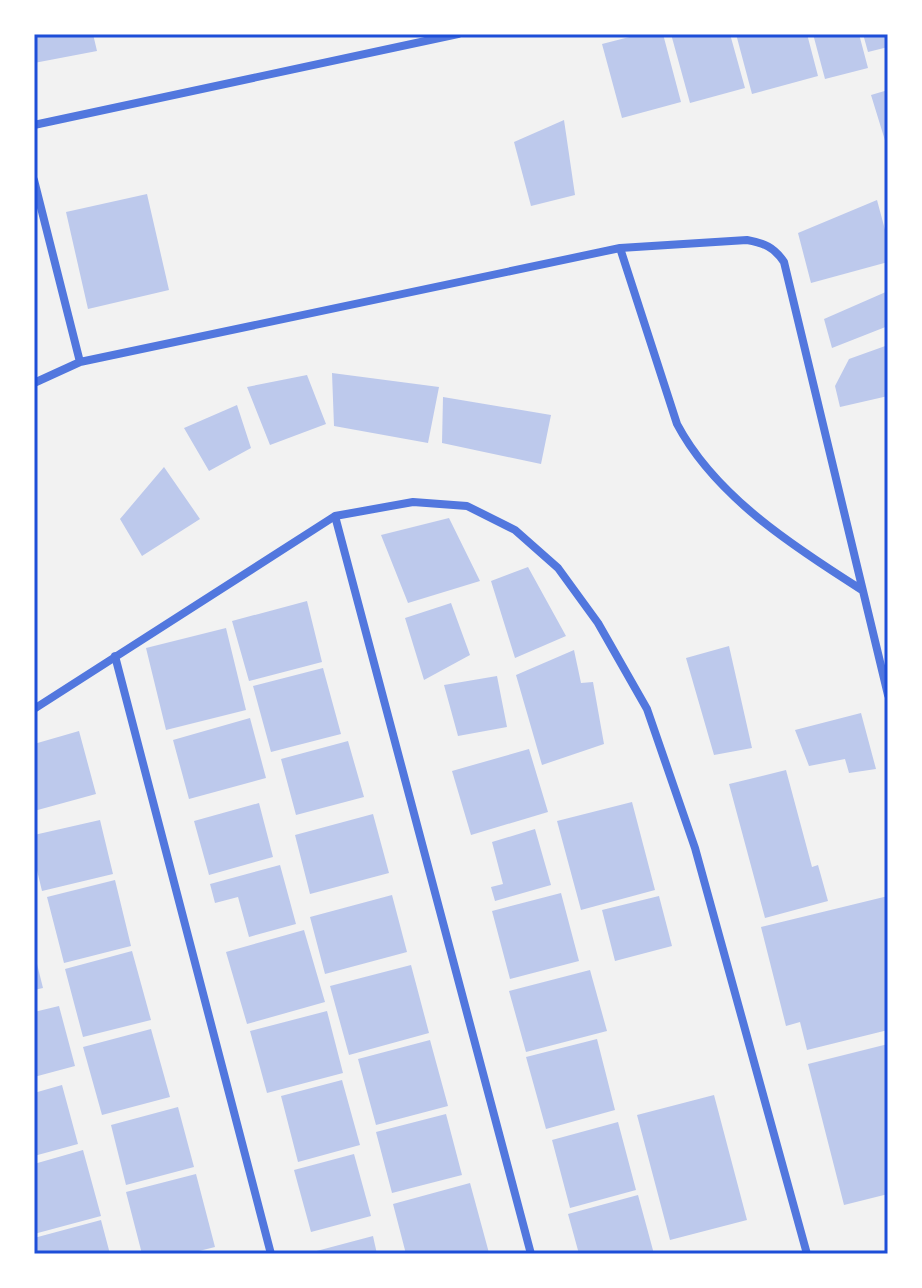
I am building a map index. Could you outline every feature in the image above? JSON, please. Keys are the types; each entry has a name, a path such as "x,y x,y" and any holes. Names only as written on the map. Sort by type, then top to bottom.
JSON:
{"street":[{"path":"34,125 458,34"},
{"path":"34,180 80,362"},
{"path":"34,383 80,362 620,248 747,240 765,243 776,250 784,262 888,695"},
{"path":"620,248 677,424 691,451 711,475 801,551 862,590"},
{"path":"34,709 335,516 413,502 467,506 515,530 558,568 598,623 647,709 695,848 807,1254"},
{"path":"335,516 531,1254"},
{"path":"115,656 271,1254"}],"building":[{"path":"34,34 93,34 97,51 34,63"},
{"path":"641,34 663,34 681,102 622,118 602,44"},
{"path":"671,34 730,34 745,88 690,103"},
{"path":"736,34 807,34 818,76 752,94"},
{"path":"813,34 859,34 868,68 825,79"},
{"path":"863,34 888,34 888,47 868,52"},
{"path":"888,90 888,146 887,147 871,95"},
{"path":"564,120 575,195 531,206 514,142"},
{"path":"147,194 169,290 88,309 66,212"},
{"path":"877,200 888,241 888,262 811,283 798,233"},
{"path":"888,291 888,326 832,348 824,319"},
{"path":"888,345 888,396 840,407 835,386 849,359"},
{"path":"332,373 439,387 428,443 334,426"},
{"path":"307,375 326,424 270,445 247,387"},
{"path":"443,397 551,415 541,464 442,443"},
{"path":"237,405 251,448 209,471 184,428"},
{"path":"164,467 200,519 142,556 120,519"},
{"path":"449,518 480,581 408,603 381,535"},
{"path":"528,567 566,636 515,658 491,581"},
{"path":"307,601 322,662 249,681 232,621"},
{"path":"451,603 470,655 424,680 405,618"},
{"path":"226,628 246,710 166,730 146,648"},
{"path":"729,646 752,748 714,755 686,658"},
{"path":"574,650 581,683 593,682 604,744 542,765 516,675"},
{"path":"323,668 341,734 271,752 253,686"},
{"path":"497,676 507,727 458,736 444,685"},
{"path":"861,713 876,769 849,773 845,759 809,766 795,730"},
{"path":"250,718 266,778 189,799 173,740"},
{"path":"79,731 96,794 34,811 34,744"},
{"path":"348,741 364,797 296,815 281,759"},
{"path":"529,749 548,812 471,835 452,771"},
{"path":"786,770 812,867 818,865 828,901 765,918 729,784"},
{"path":"632,802 655,890 581,910 557,821"},
{"path":"259,803 273,857 209,875 194,821"},
{"path":"373,814 389,873 310,894 295,835"},
{"path":"100,820 113,874 42,891 34,858 34,835"},
{"path":"535,829 551,885 495,901 491,887 503,884 492,842"},
{"path":"280,865 296,924 249,937 238,897 215,903 210,884"},
{"path":"115,880 131,946 64,963 47,897"},
{"path":"561,893 579,961 510,979 492,911"},
{"path":"392,895 407,952 325,974 310,917"},
{"path":"659,896 672,946 615,961 602,910"},
{"path":"888,896 888,1030 807,1050 800,1022 786,1026 761,927"},
{"path":"304,930 325,1002 247,1024 226,952"},
{"path":"132,951 151,1020 83,1037 65,969"},
{"path":"34,957 43,988 34,990"},
{"path":"411,965 429,1033 349,1055 330,986"},
{"path":"590,970 607,1031 526,1052 509,991"},
{"path":"59,1006 75,1066 34,1077 34,1012"},
{"path":"327,1011 343,1073 267,1093 250,1031"},
{"path":"151,1029 170,1097 102,1115 83,1047"},
{"path":"597,1039 615,1110 546,1129 526,1057"},
{"path":"430,1040 448,1106 376,1125 358,1059"},
{"path":"888,1044 888,1194 844,1205 808,1064"},
{"path":"342,1080 360,1145 298,1162 281,1096"},
{"path":"62,1085 78,1144 34,1156 34,1093"},
{"path":"714,1095 747,1220 670,1240 637,1115"},
{"path":"178,1107 194,1167 126,1185 111,1125"},
{"path":"446,1114 462,1175 392,1193 376,1132"},
{"path":"618,1122 636,1190 570,1208 552,1140"},
{"path":"83,1150 101,1216 34,1234 34,1164"},
{"path":"354,1154 371,1216 311,1232 294,1170"},
{"path":"196,1174 215,1247 187,1254 142,1254 126,1192"},
{"path":"470,1183 489,1253 406,1254 393,1204"},
{"path":"638,1195 654,1254 579,1254 568,1214"},
{"path":"101,1220 110,1254 34,1254 34,1238"},
{"path":"373,1236 377,1254 309,1254 309,1253"}]}
